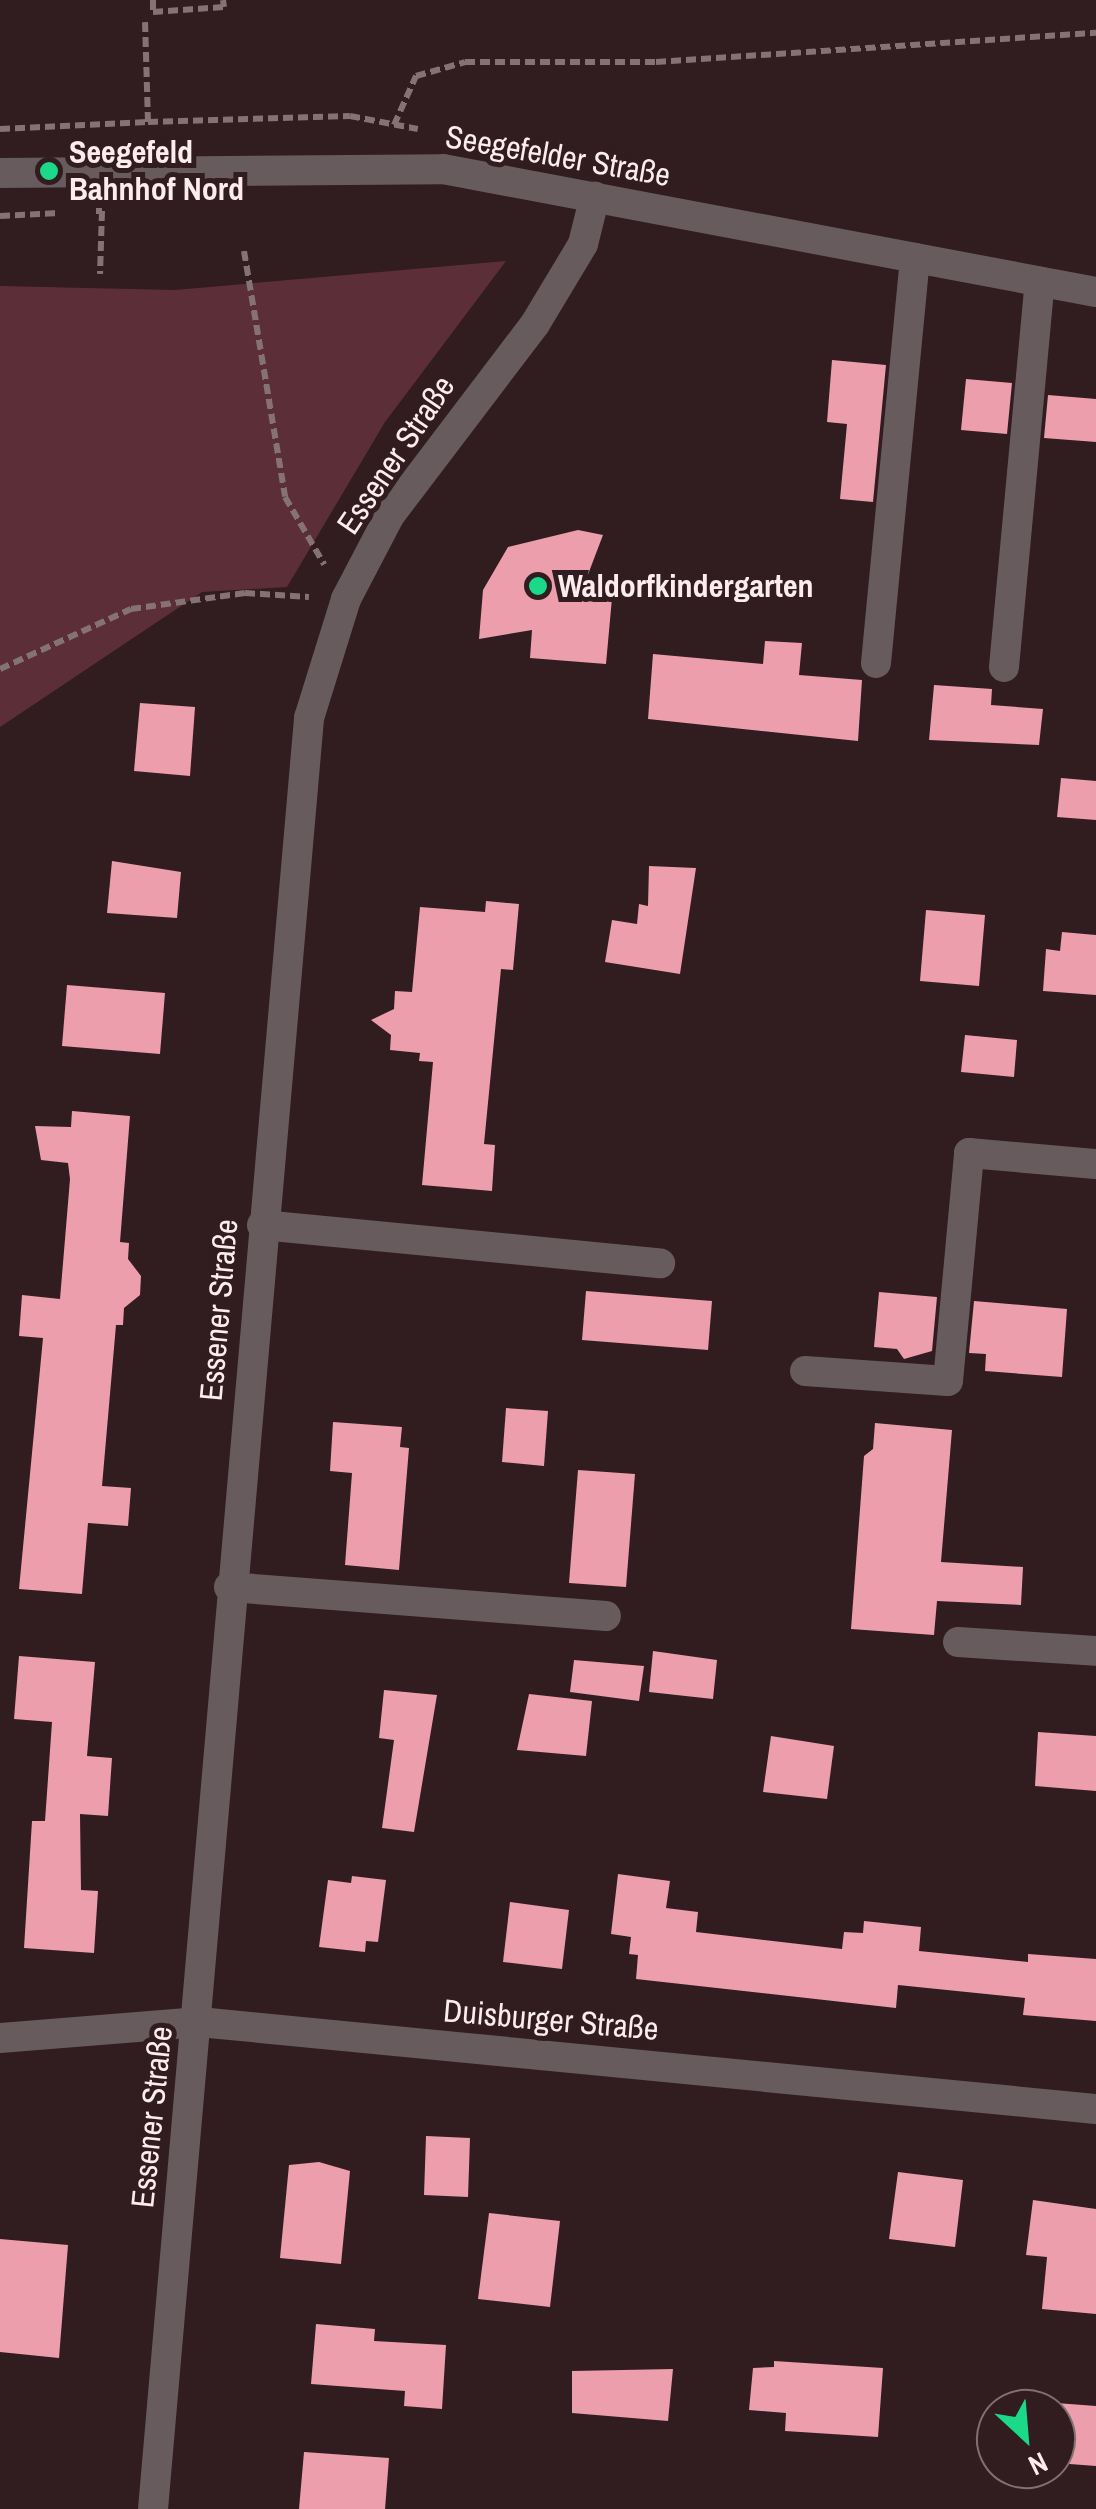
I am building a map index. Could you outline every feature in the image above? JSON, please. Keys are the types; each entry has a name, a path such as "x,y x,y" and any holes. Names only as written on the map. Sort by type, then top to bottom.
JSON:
{"street":[{"name":"Seegefelder Straße","path":"0,173 442,169 1096,292"},
{"name":"Essener Straße","path":"153,2509 187,2083 198,2022 229,1586 309,718 346,600 432,452 536,324 583,244 595,196"},
{"path":"876,663 915,258"},
{"path":"1004,667 1040,282"},
{"path":"804,1371 948,1381 968,1152 1096,1164"},
{"path":"262,1225 660,1263"},
{"path":"229,1586 606,1616"},
{"path":"958,1642 1096,1652"},
{"name":"Duisburger Straße","path":"0,2038 198,2022 1096,2109"}],"path":[{"path":"153,0 154,12 224,8 224,0"},
{"path":"0,129 148,122 145,22"},
{"path":"394,124 416,76 465,62 656,62 1096,34"},
{"path":"85,212 102,210 100,274"},
{"path":"0,216 68,212"},
{"path":"244,250 285,498 346,600"},
{"path":"0,669 131,610 245,593 346,600"}],"shaded area":[{"path":"506,261 385,422 287,587 202,592 0,727 0,286 175,290"}],"building":[{"path":"832,360 886,365 873,502 840,499 847,424 827,422"},
{"path":"966,379 1012,383 1007,434 961,430"},
{"path":"1048,395 1096,399 1096,442 1044,438"},
{"path":"578,530 603,535 584,585 613,587 606,664 530,658 532,630 479,639 483,590 508,547"},
{"path":"765,641 802,643 799,675 862,680 858,741 648,719 653,654 763,664"},
{"path":"934,685 992,689 991,705 1043,709 1039,745 929,740"},
{"path":"140,703 195,707 190,776 134,771"},
{"path":"1061,778 1096,781 1096,820 1057,817"},
{"path":"112,861 181,872 177,918 107,913"},
{"path":"649,866 696,868 680,974 605,962 612,920 637,924 639,904 648,906"},
{"path":"486,901 519,904 513,970 501,969 484,1144 495,1145 492,1191 422,1185 433,1062 419,1061 420,1053 390,1050 391,1035 371,1020 394,1009 395,991 412,992 420,907 485,912"},
{"path":"926,910 985,915 979,986 920,981"},
{"path":"1062,932 1096,935 1096,995 1043,991 1046,949 1060,951"},
{"path":"67,985 165,993 160,1054 62,1046"},
{"path":"965,1035 1017,1040 1014,1077 961,1072"},
{"path":"72,1111 130,1116 120,1242 129,1243 128,1259 141,1276 140,1295 124,1308 123,1325 116,1325 102,1486 131,1488 128,1526 88,1523 82,1594 19,1589 43,1338 19,1336 22,1295 60,1299 70,1179 68,1163 41,1160 35,1126 71,1127"},
{"path":"586,1291 712,1301 708,1350 582,1340"},
{"path":"879,1292 937,1297 932,1351 904,1359 897,1349 874,1347"},
{"path":"974,1301 1067,1309 1062,1377 985,1371 986,1354 969,1353"},
{"path":"506,1408 548,1411 544,1466 502,1462"},
{"path":"333,1422 402,1427 400,1447 409,1448 399,1570 345,1565 352,1473 330,1471"},
{"path":"875,1423 952,1430 941,1562 1023,1567 1021,1605 937,1601 934,1635 851,1629 864,1456 873,1449"},
{"path":"578,1470 635,1474 626,1587 569,1583"},
{"path":"653,1651 717,1660 713,1699 649,1692"},
{"path":"19,1656 95,1662 87,1756 112,1758 108,1816 80,1814 81,1890 98,1891 94,1953 24,1948 32,1821 45,1821 52,1722 14,1719"},
{"path":"574,1660 644,1666 639,1701 570,1692"},
{"path":"384,1690 437,1695 414,1832 382,1828 394,1740 379,1738"},
{"path":"529,1694 592,1701 586,1756 517,1750"},
{"path":"1038,1732 1096,1736 1096,1791 1035,1786"},
{"path":"771,1736 834,1746 827,1799 763,1792"},
{"path":"618,1874 670,1881 666,1908 698,1912 696,1932 842,1949 844,1932 863,1933 864,1921 921,1927 919,1951 1028,1962 1028,1954 1096,1959 1096,2021 1023,2015 1025,1998 898,1985 896,2008 636,1979 638,1955 629,1954 631,1937 611,1934"},
{"path":"352,1876 386,1880 378,1942 366,1941 365,1952 319,1947 328,1880 351,1883"},
{"path":"510,1902 569,1910 562,1969 503,1962"},
{"path":"426,2136 470,2138 468,2197 424,2195"},
{"path":"319,2162 350,2171 341,2264 280,2258 289,2165"},
{"path":"898,2172 963,2180 955,2247 889,2239"},
{"path":"1033,2200 1096,2209 1096,2314 1042,2309 1047,2257 1026,2255"},
{"path":"489,2213 560,2221 550,2307 478,2299"},
{"path":"0,2239 68,2245 59,2358 0,2352"},
{"path":"316,2324 375,2329 374,2341 446,2345 442,2409 404,2406 405,2391 311,2384"},
{"path":"774,2361 883,2368 878,2437 785,2431 786,2413 749,2410 753,2368 774,2367"},
{"path":"673,2369 668,2421 572,2413 572,2371"},
{"path":"1076,2404 1096,2406 1096,2466 1076,2464"},
{"path":"304,2452 389,2458 385,2509 299,2509"}],"place":[{"name":"Seegefeld Bahnhof Nord","path":"49,171"},
{"name":"Waldorfkindergarten","path":"538,586"}]}
